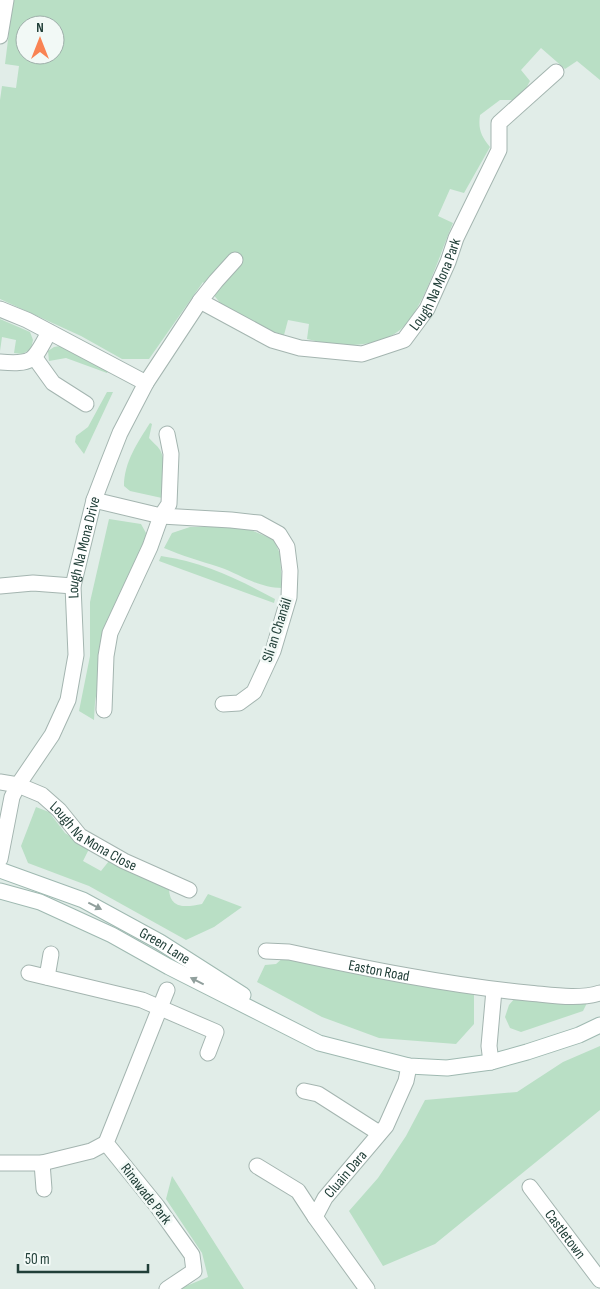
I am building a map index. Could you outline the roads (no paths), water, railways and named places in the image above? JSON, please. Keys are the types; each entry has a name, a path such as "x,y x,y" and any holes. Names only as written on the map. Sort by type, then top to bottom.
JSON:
{"street":[{"path":"0,36 6,0"},
{"name":"Lough Na Mona Park","path":"200,301 272,340 300,348 362,354 404,340 427,309 448,262 456,238 499,150 498,123 556,72"},
{"name":"Lough Na Mona Drive","path":"0,859 12,797 52,735 68,700 76,655 73,586 94,500 120,433 146,383 200,301 235,260"},
{"path":"0,309 27,320 146,383"},
{"path":"0,362 27,362 35,358 49,332"},
{"path":"35,358 53,383 86,404"},
{"path":"104,710 106,656 110,633 150,547 161,516 169,504 171,454 167,434"},
{"name":"Slí an Chanáil","path":"94,500 161,516 259,523 279,534 287,547 290,571 289,597 272,651 254,692 239,703 223,704"},
{"path":"0,586 34,583 73,586"},
{"name":"Lough Na Mona Close","path":"0,782 18,785 42,795 59,810 80,836 124,861 189,890"},
{"path":"0,871 11,883 64,902 112,935"},
{"name":"Green Lane","path":"0,871 83,900 122,920 319,1043"},
{"name":"Green Lane","path":"0,892 40,902 112,935 168,967 319,1043 409,1066 447,1068 490,1062 527,1052 600,1025"},
{"name":"Easton Road","path":"266,950 289,952 436,982 494,990 556,996 590,996 600,993"},
{"path":"47,977 51,954"},
{"path":"29,973 142,1000 216,1032 208,1053"},
{"path":"0,1163 42,1163 91,1151 106,1143 167,990"},
{"path":"490,1062 489,1046 494,990"},
{"name":"Cluain Dara","path":"315,1217 325,1198 386,1126 406,1081 409,1066"},
{"path":"304,1091 318,1094 379,1133"},
{"name":"Rinawade Park","path":"106,1143 157,1206 192,1255 194,1271 167,1289"},
{"path":"42,1163 44,1189"},
{"name":"Cluain Dara","path":"257,1166 298,1191 367,1289"},
{"name":"Castletown","path":"530,1187 600,1280"}]}
